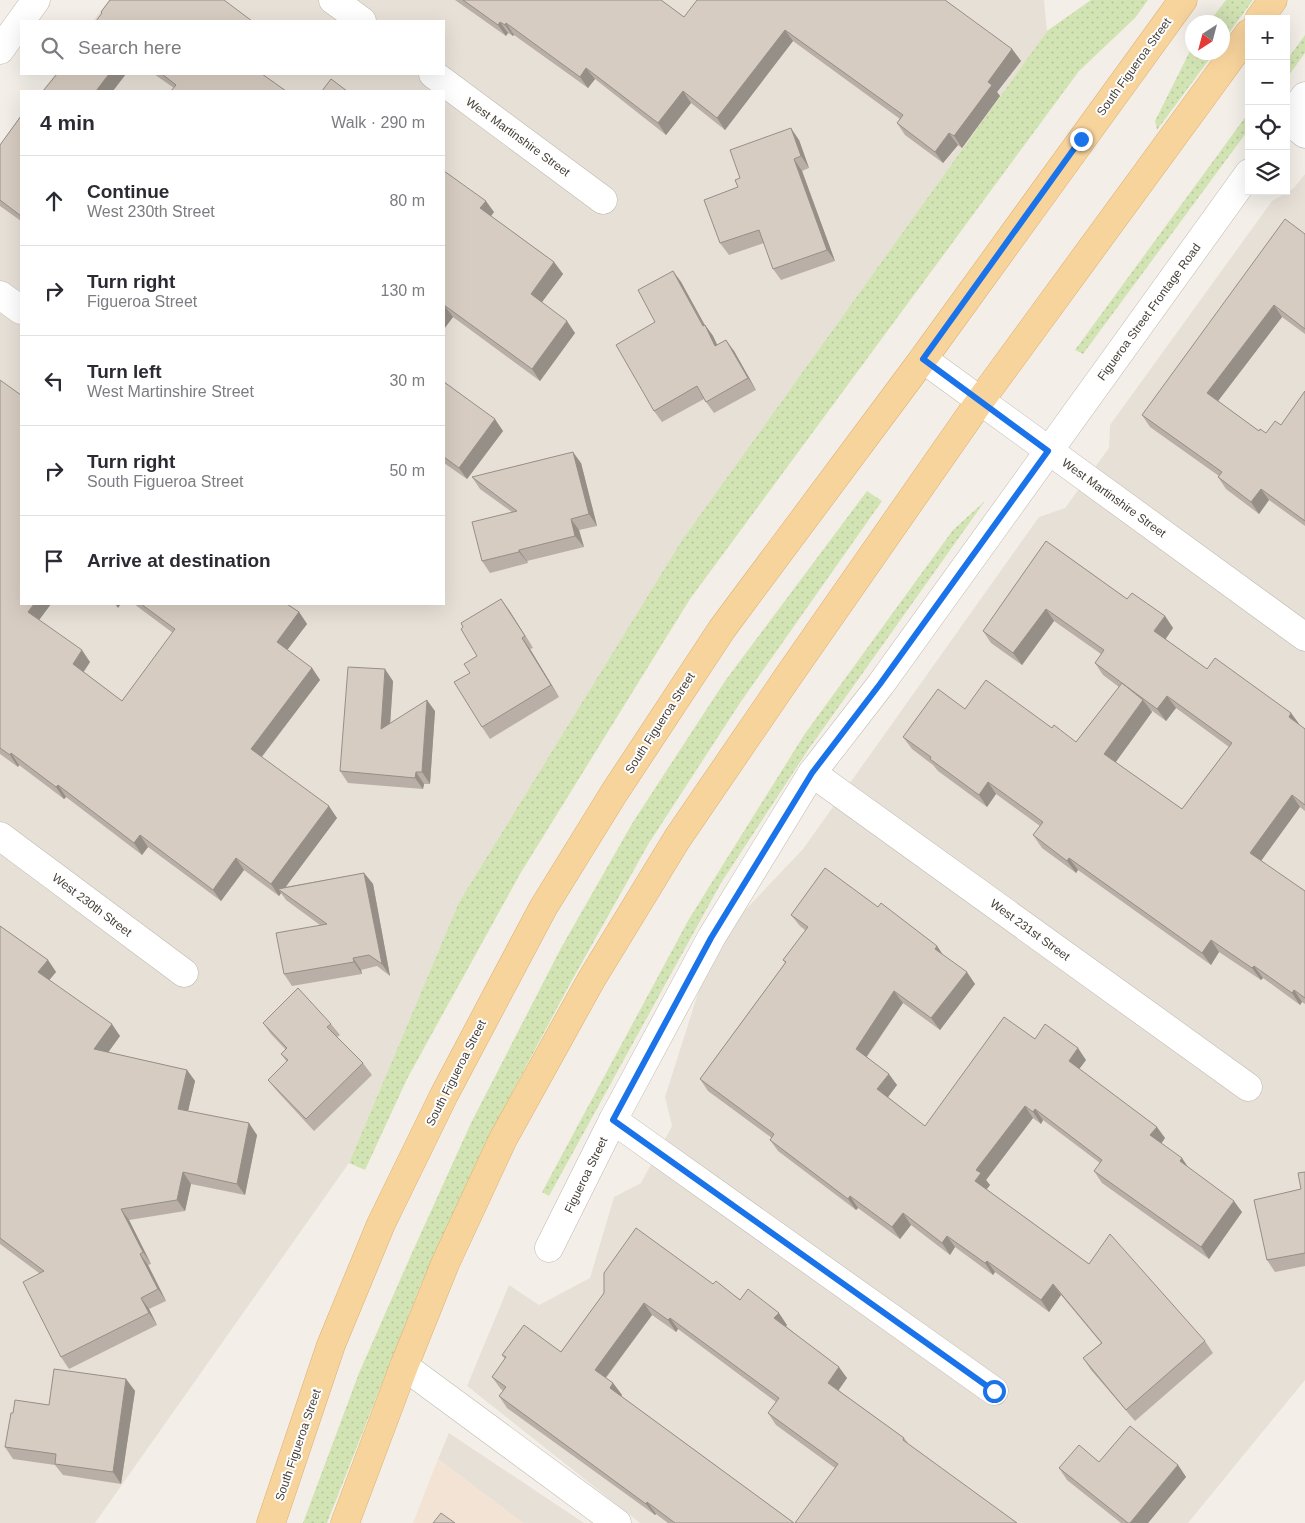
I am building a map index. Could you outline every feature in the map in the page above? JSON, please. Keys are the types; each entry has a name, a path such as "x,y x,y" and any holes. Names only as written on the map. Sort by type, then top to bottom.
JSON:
{"main road":[{"name":"South Figueroa Street","path":"271,1523 331,1345 381,1224 444,1095 543,908 614,793 722,629 923,359 1183,0"},
{"path":"1262,15 1273,0"},
{"path":"345,1523 404,1366 445,1264 503,1139 591,980 677,839 787,678 980,401 1245,38"}],"street":[{"path":"22,20 36,0"},
{"path":"333,0 361,20"},
{"path":"0,50 20,22"},
{"name":"West Martinshire Street","path":"433,75 603,200"},
{"path":"1290,116 1305,96"},
{"path":"1290,124 1305,134"},
{"name":"Figueroa Street Frontage Road","path":"1048,451 1245,179"},
{"path":"0,295 20,309"},
{"name":"West Martinshire Street","path":"923,359 1305,637"},
{"name":"Figueroa Street","path":"550,1248 613,1120 711,938 812,773 880,684 1048,451"},
{"name":"West 231st Street","path":"812,773 1248,1087"},
{"name":"West 230th Street","path":"0,836 184,973"},
{"path":"613,1120 994,1391"},
{"path":"404,1366 617,1523"}],"shaded area":[{"path":"109,0 1044,0 1047,31 682,540 459,902 349,1163 95,1523 0,1523 0,148 20,120 20,605 445,605 445,90 43,90 54,75 445,75 445,20 94,20"},
{"path":"1305,174 1305,1380 1188,1523 640,1523 467,1386 509,1285 539,1305 590,1278 614,1197 641,1183 672,1126 665,1097 714,943 803,849 1039,517 1065,508 1109,448 1110,425 1272,201 1282,195 1290,195 1290,190"},
{"path":"449,1433 584,1523 523,1523 438,1459"},
{"path":"438,1459 523,1523 413,1523"}],"green space":[{"path":"1091,0 1148,0 1135,18 1079,71 690,599 520,874 407,1079 365,1170 349,1163 459,902 682,540 1047,31"},
{"path":"1226,0 1253,0 1230,31 1230,15 1214,15"},
{"path":"1305,35 1305,53 1290,74 1290,56"},
{"path":"1186,60 1209,60 1157,130 1155,121"},
{"path":"1245,117 1245,134 1083,354 1075,350"},
{"path":"867,491 882,501 740,703 649,843 571,982 490,1134 421,1284 327,1523 303,1523 359,1373 411,1255 471,1123 561,948 633,822 725,681"},
{"path":"985,501 808,750 721,883 549,1196 542,1192 689,919 804,735 953,530"}],"building":[{"path":"110,0 224,0 251,20 97,20"},
{"path":"463,0 661,0 684,17 697,0 945,0 1012,49 988,82 992,85 954,136 949,133 935,152 897,123 903,115 785,30 717,118 683,91 658,123 586,68 580,77 506,23 505,25 500,22 498,25"},
{"path":"56,75 108,75 97,90 44,90"},
{"path":"163,75 263,75 285,90 172,90 176,85"},
{"path":"331,79 346,90 323,90"},
{"path":"20,117 20,215 0,200 0,145"},
{"path":"791,128 801,156 794,159 827,250 773,269 759,230 720,243 704,200 738,187 735,180 740,178 730,150"},
{"path":"445,172 486,201 480,208 554,262 531,294 567,321 532,369 445,306"},
{"path":"1285,219 1305,234 1305,329 1274,305 1207,393 1259,431 1260,429 1266,433 1275,421 1281,425 1305,391 1305,521 1261,489 1251,502 1218,477 1222,472 1142,415"},
{"path":"673,271 703,326 705,325 715,346 726,340 748,378 706,402 697,386 654,411 616,345 655,322 638,290"},
{"path":"0,380 20,394 20,605 33,605 28,612 82,650 73,664 122,701 175,629 142,605 288,605 299,612 277,642 312,668 251,749 329,806 271,884 236,858 213,890 140,835 134,843 58,785 56,787 11,753 10,755 0,748"},
{"path":"445,383 495,419 459,468 445,458"},
{"path":"573,452 589,514 571,519 575,536 482,561 472,522 517,511 472,477"},
{"path":"1046,541 1127,599 1132,593 1165,616 1154,631 1207,669 1215,658 1291,713 1289,717 1305,729 1305,805 1292,795 1250,853 1305,891 1305,998 1294,990 1292,993 1254,966 1252,968 1211,940 1202,953 1069,858 1067,861 1033,835 1043,822 988,782 979,795 903,737 938,689 965,709 986,680 1052,728 1054,725 1076,742 1122,683 1095,663 1104,650 1046,609 1013,653 983,631","holes":["1122,683 1157,709 1167,696 1232,743 1182,809 1104,754 1143,700"]},
{"path":"501,599 525,636 522,638 551,685 482,727 454,682 470,673 464,664 477,656 461,629 463,627 461,623"},
{"path":"348,667 385,669 381,729 427,700 422,772 416,772 415,778 340,771"},
{"path":"825,868 878,907 881,903 937,946 935,949 967,972 931,1018 894,991 856,1049 889,1074 877,1089 925,1126 1004,1017 1035,1039 1045,1024 1078,1048 1069,1061 1157,1127 1150,1135 1182,1158 1180,1161 1234,1201 1201,1247 1094,1171 1102,1160 1035,1109 1033,1112 1025,1106 976,1170 981,1173 975,1181 1089,1264 1110,1234 1205,1341 1126,1410 1083,1358 1102,1343 1053,1284 1041,1300 987,1261 985,1263 947,1236 942,1243 903,1213 892,1227 850,1196 848,1199 770,1140 774,1134 700,1079 786,962 783,960 808,927 791,915"},
{"path":"364,873 382,964 369,955 353,958 354,962 284,974 276,933 327,924 278,889"},
{"path":"0,926 48,960 38,972 112,1024 94,1049 187,1070 178,1109 249,1123 237,1184 183,1172 177,1200 121,1209 143,1252 140,1254 158,1289 141,1298 149,1313 61,1357 23,1282 44,1271 0,1238"},
{"path":"298,988 331,1024 327,1027 363,1063 306,1119 268,1080 288,1060 281,1054 287,1048 263,1023"},
{"path":"1305,1172 1305,1253 1267,1260 1254,1200 1301,1189 1298,1173"},
{"path":"636,1228 713,1284 716,1281 740,1300 748,1289 779,1313 774,1318 839,1367 828,1383 1017,1523 795,1523 838,1464 768,1413 779,1398 670,1318 668,1320 644,1303 595,1370 613,1383 610,1388 794,1523 675,1523 647,1502 646,1504 499,1396 506,1387 492,1377 506,1357 502,1355 524,1325 561,1352 604,1293 604,1273"},
{"path":"54,1369 126,1379 113,1472 55,1464 56,1454 5,1447 15,1400 49,1405"},
{"path":"1130,1426 1178,1465 1130,1523 1128,1523 1059,1468 1079,1445 1099,1462"},
{"path":"441,1513 455,1523 433,1523"}],"route":[{"path":"994,1391 613,1120 711,938 812,773 880,684 1048,451 923,359 1081,139"}]}
